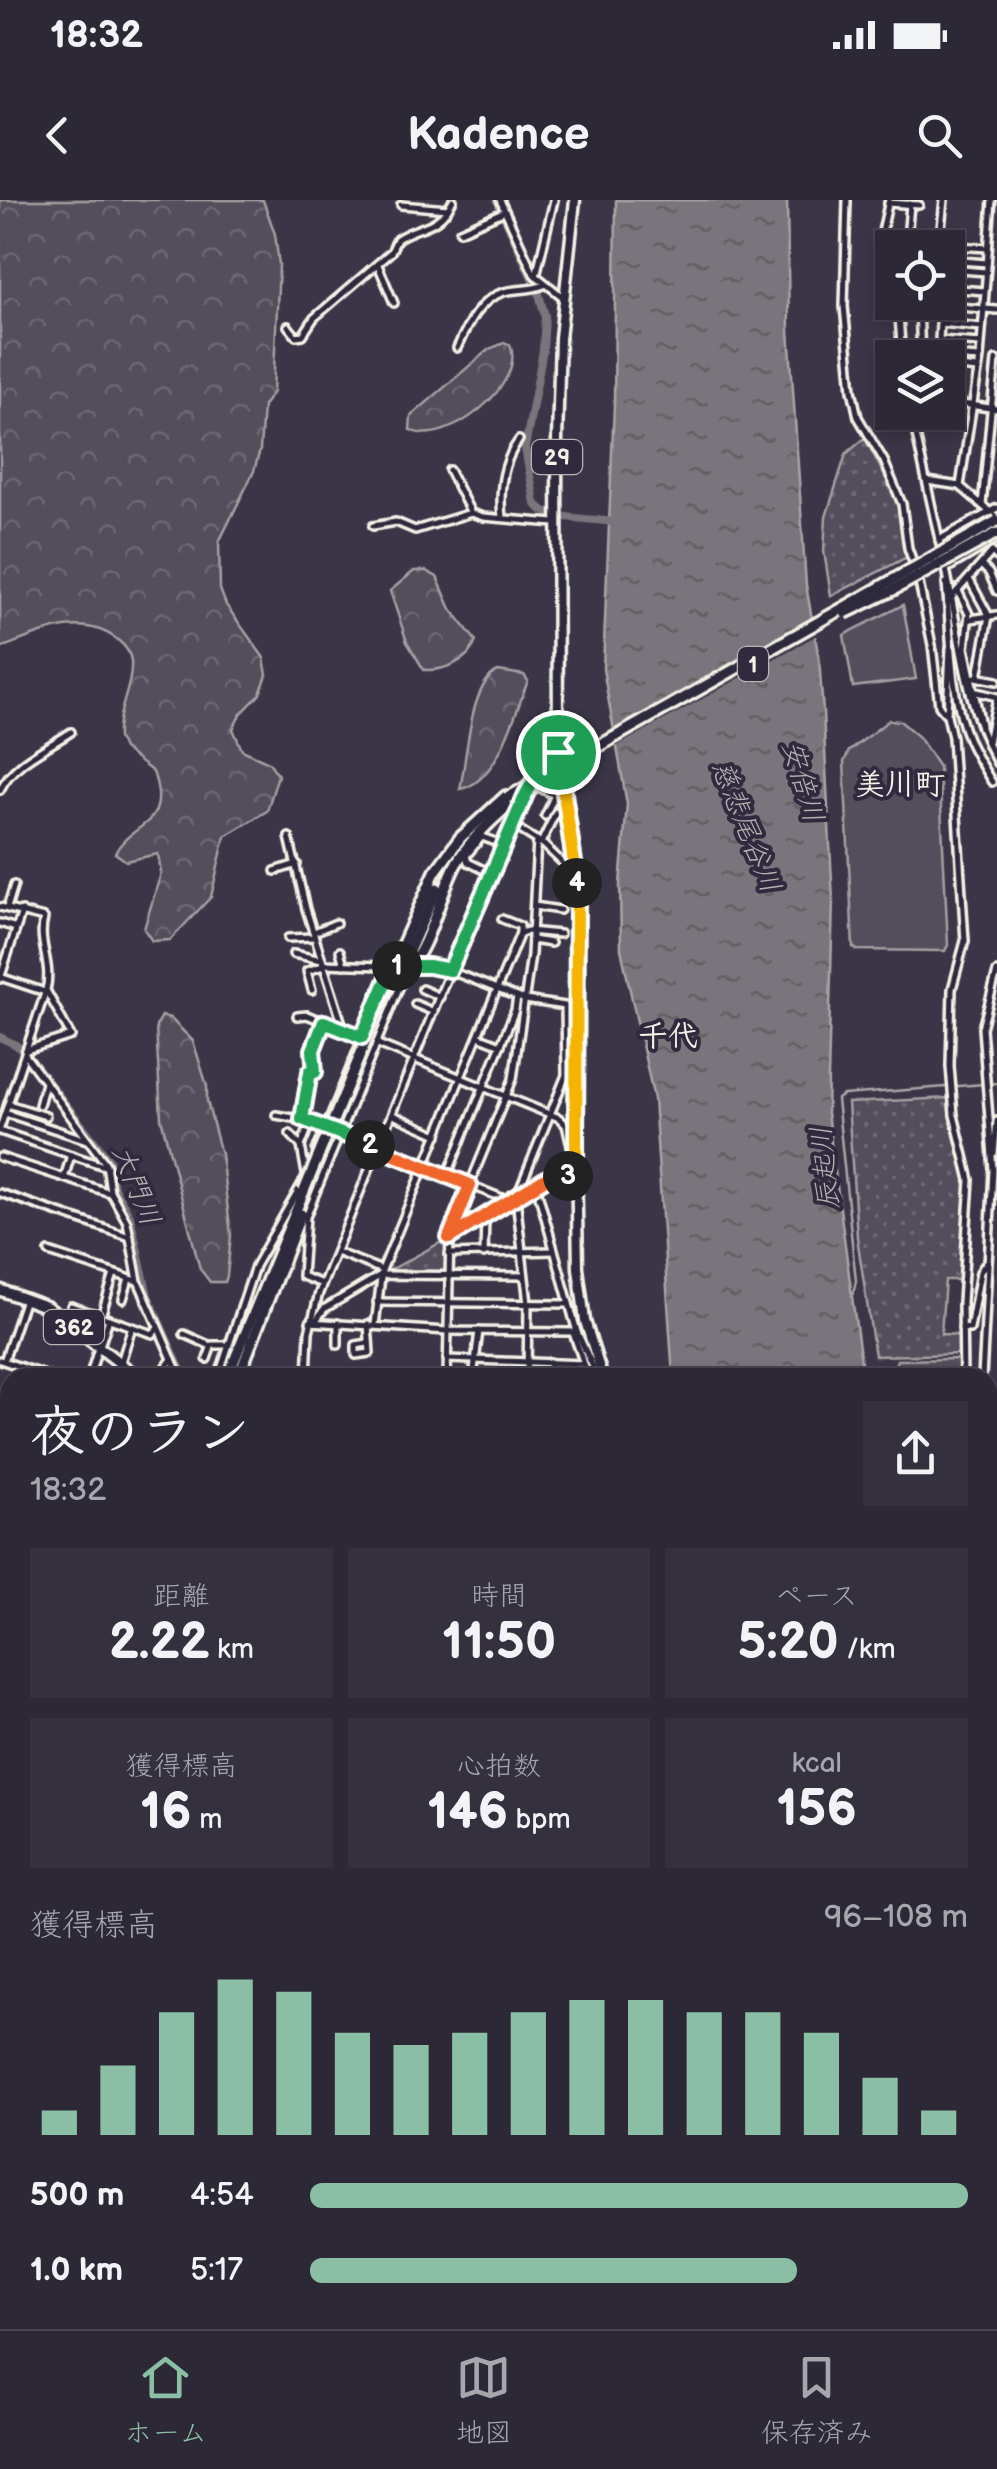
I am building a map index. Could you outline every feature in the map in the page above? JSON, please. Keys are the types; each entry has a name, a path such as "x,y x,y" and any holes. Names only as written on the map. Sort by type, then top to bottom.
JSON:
{"highway":[{"name":"1","path":"535,781 848,605 933,550 996,522"},
{"name":"1","path":"232,1368 405,960 428,894 470,832 508,800 841,615 996,522"},
{"path":"393,966 435,872 460,838 535,781"},
{"path":"405,960 418,959 442,890 458,860 508,800"},
{"path":"422,952 422,959 429,966"},
{"name":"1","path":"232,1368 306,1192"},
{"name":"362","path":"0,1290 47,1307 128,1368"}],"main road":[{"name":"29","path":"575,200 564,298 556,523 558,752 578,889 576,1170 582,1311 597,1368"}],"street":[{"path":"288,326 296,336 303,335 314,318 392,252 401,236 428,228 452,200"},
{"path":"500,200 538,287"},
{"path":"460,231 503,212 508,200"},
{"path":"536,276 554,200"},
{"path":"847,200 844,306 852,390 858,417 884,460 902,504 908,548 925,599 939,706 947,715"},
{"path":"941,230 944,200"},
{"path":"960,486 980,358 992,200"},
{"path":"883,230 888,201 919,205"},
{"path":"909,230 910,204"},
{"path":"401,205 448,209"},
{"path":"965,247 988,248"},
{"path":"965,261 987,263"},
{"path":"378,265 394,303"},
{"path":"965,270 986,272"},
{"path":"457,348 473,316 485,303 506,291 538,287 564,298"},
{"path":"965,289 985,291"},
{"path":"965,308 997,310"},
{"path":"980,343 939,340 940,323 982,326"},
{"path":"965,357 980,358"},
{"path":"982,505 996,360"},
{"path":"965,367 978,368"},
{"path":"965,405 994,409"},
{"path":"923,430 916,432 971,704 997,763"},
{"path":"502,519 500,485 520,440"},
{"path":"449,470 471,512"},
{"path":"926,481 960,486 996,522"},
{"path":"373,526 396,522 415,530 471,512 556,523"},
{"path":"939,540 996,522"},
{"path":"963,1368 970,1174 954,1115 950,1075 952,989 965,941 952,737 947,715 950,648 946,570 996,522"},
{"path":"952,597 992,552 997,557"},
{"path":"980,565 989,573 997,591"},
{"path":"969,578 989,616 973,692 988,744"},
{"path":"958,592 970,619 965,648 974,677"},
{"path":"970,619 997,616"},
{"path":"950,648 966,736 992,782"},
{"path":"974,677 996,681 997,668"},
{"path":"973,692 997,697 988,744"},
{"path":"0,790 18,765 71,732"},
{"path":"309,1368 313,1322 323,1284 504,844 546,759 558,752"},
{"path":"535,781 555,795 544,816"},
{"path":"447,1368 449,1238 513,1079 532,940 539,842 556,812"},
{"path":"512,826 539,842 568,868"},
{"path":"289,837 344,1030"},
{"path":"492,874 468,862 466,856 482,837 504,844"},
{"path":"276,871 297,864"},
{"path":"14,885 4,908 44,918 40,938 49,963 46,990 0,1129 107,1166"},
{"path":"534,906 560,910"},
{"path":"22,911 0,978 46,990"},
{"path":"368,1344 382,1273 520,934 520,926 502,919"},
{"path":"0,923 16,928"},
{"path":"288,938 314,934 336,923"},
{"path":"520,934 560,934"},
{"path":"532,940 551,943"},
{"path":"340,952 344,964"},
{"path":"293,954 323,963 393,966 405,960 450,970 525,1000 565,1006 566,1075 514,1200 528,1304 527,1368"},
{"path":"323,1284 302,1276 306,1217 405,960"},
{"path":"312,990 306,971 323,963"},
{"path":"229,1368 230,1345 256,1266 306,1174 393,966"},
{"path":"992,1170 983,1022 997,972"},
{"path":"422,989 440,996"},
{"path":"26,1053 71,1036 46,990"},
{"path":"447,1176 517,997"},
{"path":"416,1004 434,1012"},
{"path":"296,1016 307,1015 564,1122 576,1170 547,1178 449,1238"},
{"path":"302,1119 310,1072 315,1072 313,1050 324,1022"},
{"path":"478,1036 501,1045"},
{"path":"26,1053 107,1166 112,1194 126,1217 138,1281 178,1368"},
{"path":"39,1105 46,1083"},
{"path":"0,1085 12,1089"},
{"path":"5,1107 90,1140"},
{"path":"5,1107 46,1116"},
{"path":"276,1115 311,1121 514,1200"},
{"path":"392,1116 438,1134"},
{"path":"300,1146 311,1121"},
{"path":"982,1368 997,1121"},
{"path":"290,1134 300,1146 306,1174"},
{"path":"64,1178 71,1154"},
{"path":"0,1157 112,1194"},
{"path":"536,1185 585,1368"},
{"path":"0,1193 130,1237"},
{"path":"484,1218 484,1254"},
{"path":"449,1254 553,1251"},
{"path":"49,1252 138,1281"},
{"path":"336,1252 382,1273 524,1276"},
{"path":"962,1328 970,1328 980,1272 986,1263"},
{"path":"313,1322 324,1308 382,1273"},
{"path":"101,1316 114,1274"},
{"path":"123,1299 129,1279"},
{"path":"25,1299 2,1360 26,1368"},
{"path":"378,1302 568,1304"},
{"path":"71,1306 153,1334 158,1328"},
{"path":"92,1368 109,1319"},
{"path":"313,1322 447,1331 575,1333"},
{"path":"338,1323 338,1344"},
{"path":"121,1362 132,1327"},
{"path":"473,1368 479,1332"},
{"path":"575,1333 594,1368"},
{"path":"184,1334 211,1346 230,1345"},
{"path":"208,1358 211,1346"},
{"path":"165,1368 172,1358"},
{"path":"447,1359 584,1364"},
{"path":"550,1362 550,1368"}],"green space":[{"path":"0,200 263,200 275,234 279,265 273,392 263,406 260,450 254,471 219,542 220,589 226,605 264,658 267,675 260,694 240,715 233,729 242,750 269,762 278,775 267,811 225,836 211,897 170,940 152,941 144,929 161,873 158,854 126,861 115,853 148,822 158,804 153,772 123,749 118,738 131,671 127,650 105,632 75,626 0,648"},
{"path":"504,343 510,345 512,360 507,377 480,409 444,430 410,430 411,416 489,349"},
{"path":"865,438 897,500 907,557 831,596 824,551 826,517 846,454"},
{"path":"414,571 426,571 437,577 451,609 476,641 468,654 448,667 424,670 407,642 390,591"},
{"path":"903,605 916,679 853,687 844,635"},
{"path":"498,671 524,675 528,681 495,760 473,784 460,789 475,706 488,679"},
{"path":"889,720 900,721 919,737 939,767 948,945 945,951 853,947 844,762 849,751"},
{"path":"162,1016 170,1018 193,1041 207,1086 207,1101 221,1154 231,1235 225,1282 210,1282 200,1269 161,1118 156,1026"},
{"path":"949,1098 966,1175 960,1280 945,1280 941,1334 960,1335 960,1354 875,1356 857,1237 848,1103"},
{"path":"447,1239 446,1274 385,1273"},
{"path":"958,1359 958,1368 894,1368 897,1360"}],"water":[{"name":"安倍川","path":"616,200 787,200 789,330 806,585 819,659 833,901 827,1113 862,1368 672,1368 654,1099 621,949 620,884 627,804 603,669 614,404"}],"pier":[{"path":"817,618 819,634 612,749 609,733"}],"waterway":[{"name":"慈悲尾谷川","path":"497,200 545,316 543,350 525,448 535,503 560,516 618,523"},
{"name":"大門川","path":"0,1037 29,1057 109,1160 114,1188 130,1216 148,1296 180,1368"},
{"name":"辰起川","path":"853,1294 856,1281 837,1099 843,1095 997,1083"}],"district":[{"name":"美川町","path":"900,784"},
{"name":"千代","path":"668,1036"}],"route":[{"path":"558,752 578,889 576,1174 547,1178 449,1238 470,1185 302,1119 310,1072 315,1072 313,1050 324,1022 362,1037 393,966 450,970 526,794 546,759 558,752"}]}
